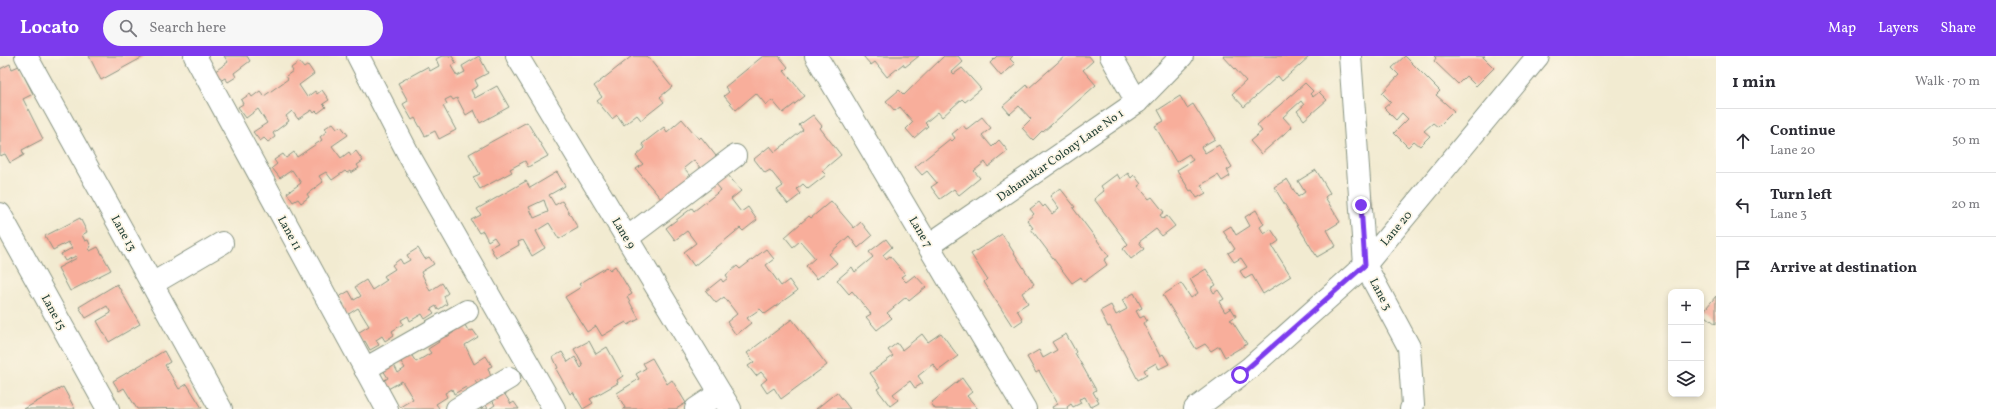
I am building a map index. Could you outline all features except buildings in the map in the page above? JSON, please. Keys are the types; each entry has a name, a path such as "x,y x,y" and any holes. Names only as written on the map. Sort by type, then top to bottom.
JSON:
{"street":[{"name":"Lane 13","path":"26,56 221,409"},
{"name":"Lane 11","path":"194,56 388,409"},
{"path":"358,56 410,157 554,409"},
{"name":"Lane 9","path":"517,56 725,401"},
{"name":"Lane 7","path":"816,56 1025,409"},
{"path":"1111,56 1137,102"},
{"name":"Dahanukar Colony Lane No 1","path":"929,245 1137,102 1182,56"},
{"name":"Lane 3","path":"1350,56 1365,265 1410,347 1413,405 1411,409"},
{"name":"Lane 20","path":"1195,409 1251,367 1365,265 1538,56"},
{"path":"627,238 735,156"},
{"name":"Lane 15","path":"0,214 108,409"},
{"path":"152,284 222,243"},
{"path":"365,369 467,311"},
{"path":"456,409 509,378"},
{"path":"697,409 725,401"}],"route":[{"path":"1240,375 1251,367 1365,265 1361,205"}]}
